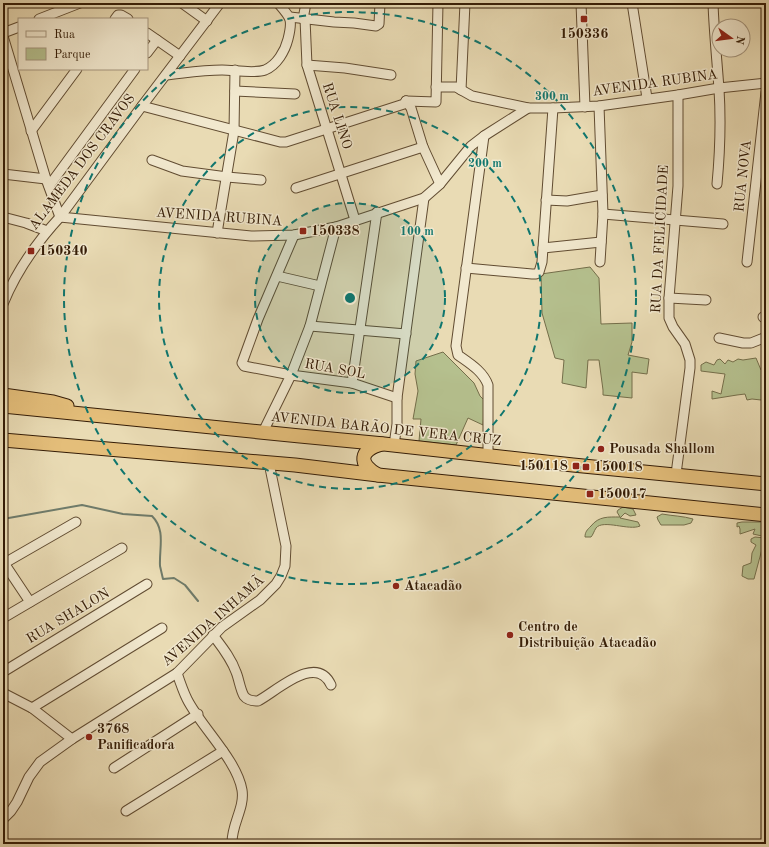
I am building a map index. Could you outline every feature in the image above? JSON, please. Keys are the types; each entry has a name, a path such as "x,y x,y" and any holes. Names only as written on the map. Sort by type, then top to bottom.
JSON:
{"highway":[{"path":"3,395 53,402 100,416"},
{"name":"AVENIDA BARÃO DE VERA CRUZ","path":"3,406 389,444 572,465 766,484"},
{"path":"3,440 269,463 766,515"},
{"path":"378,475 365,466 364,459 367,451 374,446 389,444"}],"street":[{"path":"42,18 80,3"},
{"path":"182,3 207,21"},
{"name":"ALAMEDA DOS CRAVOS","path":"3,304 9,288 22,265 47,231 60,217 220,3"},
{"path":"166,75 221,70 257,72 272,66 286,48 291,23 290,17 278,3"},
{"name":"RUA LINO","path":"306,3 304,19 307,65 355,220"},
{"path":"290,17 376,26 379,24 380,3"},
{"path":"142,106 280,142 286,142 404,104 406,101 436,102 438,3"},
{"path":"461,90 465,3"},
{"path":"582,3 585,107"},
{"path":"632,3 647,98"},
{"path":"713,3 719,88 720,155 717,184"},
{"path":"116,18 121,14 127,18"},
{"path":"18,27 3,34 31,131 60,217"},
{"path":"148,34 180,56"},
{"path":"148,52 156,40"},
{"path":"307,65 391,74"},
{"path":"31,131 77,70"},
{"path":"47,182 134,70"},
{"path":"217,233 234,130 235,70"},
{"name":"AVENIDA RUBINA","path":"60,217 251,236 294,236 336,227 377,212 424,198 440,184 471,146 528,108 599,106 719,88 766,83"},
{"path":"436,86 456,87 472,96 528,108"},
{"path":"235,91 295,94"},
{"name":"RUA NOVA","path":"747,262 766,92"},
{"name":"RUA DA FELICIDADE","path":"676,474 690,368 690,360 686,344 670,322 669,318 669,298 678,186 678,95"},
{"path":"406,101 411,108 423,147 440,184"},
{"path":"599,106 603,214 600,262"},
{"path":"466,268 536,274 539,272 541,268 543,248 553,108"},
{"path":"484,136 456,351 458,355 486,379 488,385 488,455"},
{"path":"296,188 423,147"},
{"path":"152,160 182,171 261,180"},
{"path":"3,174 47,182"},
{"path":"546,200 567,201 602,195"},
{"path":"389,444 397,424 397,398 424,198"},
{"path":"352,383 377,212"},
{"path":"603,214 723,224"},
{"path":"3,217 26,223 47,231"},
{"path":"263,432 291,375 310,326 336,227"},
{"path":"294,236 277,276 320,286"},
{"path":"543,248 601,242"},
{"name":"RUA SOL","path":"277,276 258,319 242,363 244,366 291,375 352,383 397,398"},
{"path":"669,298 706,300"},
{"path":"310,326 406,334"},
{"path":"719,338 743,343 752,343 766,337"},
{"name":"AVENIDA INHAMÃ","path":"3,819 17,802 35,768 53,752 177,673 213,635 268,593 278,580 285,566 285,538 273,488 269,463"},
{"path":"30,602 4,563 76,522"},
{"path":"3,618 122,548"},
{"name":"RUA SHALON","path":"3,672 147,584"},
{"path":"32,708 162,628"},
{"path":"213,635 230,659 243,694 248,699 258,701 301,675 313,672 319,672 331,685"},
{"path":"177,673 187,699 223,751 238,778 242,790 242,800 234,827 232,844"},
{"path":"3,693 32,708 72,739"},
{"path":"114,768 198,714"},
{"path":"126,811 223,751"}],"green space":[{"path":"590,267 599,278 601,324 632,323 632,342 628,355 649,359 647,374 632,372 632,398 603,395 599,360 588,360 586,388 562,383 564,360 555,358 542,313 541,274"},
{"path":"443,352 474,383 480,396 485,401 483,425 468,418 456,445 419,441 421,419 413,419 418,391 415,374 416,361"},
{"path":"756,358 761,370 766,368 766,401 764,396 761,400 747,400 745,394 712,399 712,391 721,394 725,374 701,371 701,365 706,362 714,365 717,360 720,359 725,364 728,360 733,362 738,359 743,360"},
{"path":"623,507 633,509 636,515 630,516 625,513 620,518 638,522 640,526 599,526 596,528 591,537 585,537 587,530 597,520 620,517 617,512"},
{"path":"662,514 693,519 691,523 684,525 661,525 657,517"},
{"path":"762,522 766,525 766,530 762,536 753,534 755,529 740,534 740,529 739,526 737,527 737,523"},
{"path":"755,537 765,538 754,579 748,579 742,576 743,566 751,563 752,553 756,545 751,542 751,539"}],"waterway":[{"path":"3,519 82,505 123,514 152,516 159,527 161,540 160,566 163,579 174,578 185,585 198,601"}],"place":[{"name":"150336","path":"584,19"},
{"name":"150338","path":"303,231"},
{"name":"150340","path":"31,251"},
{"name":"Pousada Shallom","path":"601,449"},
{"name":"150118","path":"576,466"},
{"name":"150018","path":"586,467"},
{"name":"150017","path":"590,494"},
{"name":"Atacadão","path":"396,586"},
{"name":"Centro de Distribuição Atacadão","path":"510,635"},
{"name":"3768 Panificadora","path":"89,737"}]}
